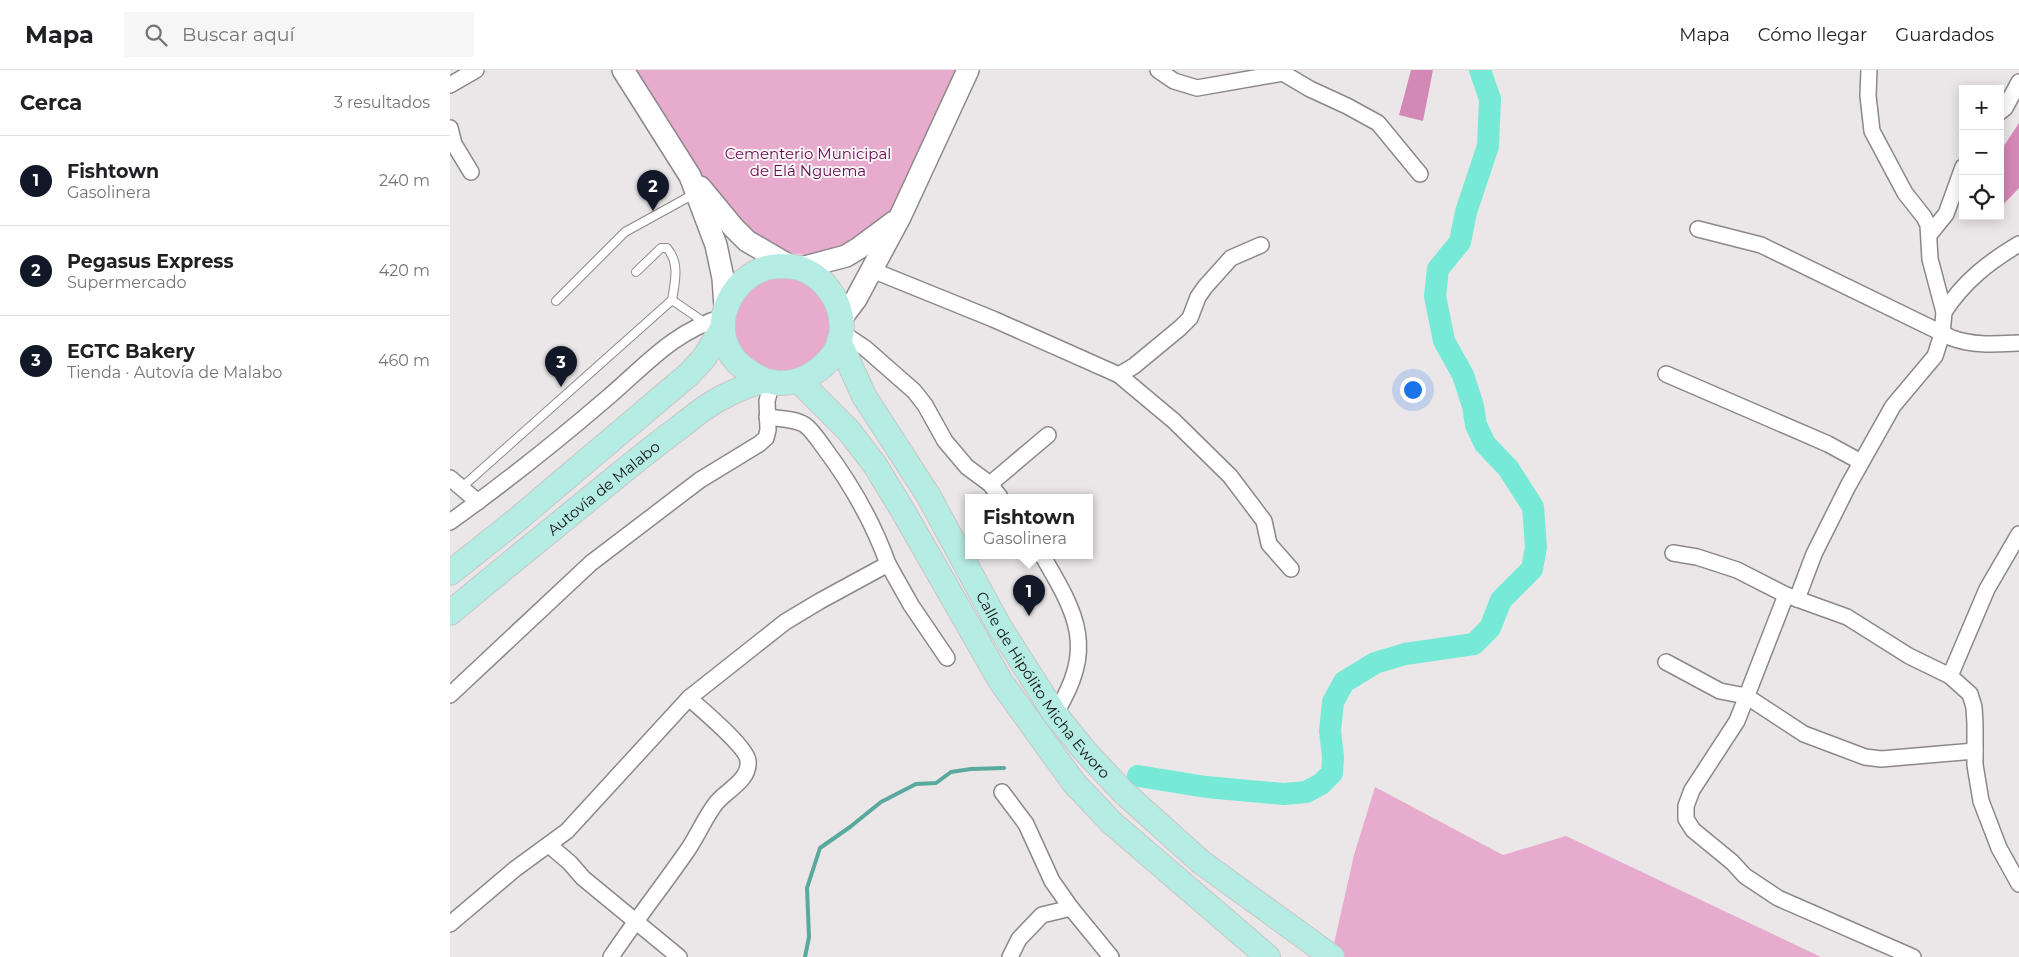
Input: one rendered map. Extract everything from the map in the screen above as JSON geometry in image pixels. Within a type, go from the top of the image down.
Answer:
[{"type":"main road","points":[[770,267],[796,267],[817,276],[829,288],[837,303],[841,331],[831,358],[817,372],[799,381],[780,383],[769,381],[749,373],[736,361],[727,345],[719,318],[735,288],[750,274],[770,267]]},
{"type":"main road","name":"Autovía de Malabo","points":[[450,573],[514,523],[688,375],[704,358],[719,318]]},
{"type":"main road","name":"Calle de Hipólito Micha Eworo","points":[[841,331],[864,396],[928,495],[999,626],[1054,714],[1123,792],[1200,862],[1332,957]]},
{"type":"main road","name":"Autovía de Malabo","points":[[450,613],[690,419],[719,399],[769,381]]},
{"type":"main road","name":"Calle de Hipólito Micha Eworo","points":[[799,381],[849,431],[875,465],[1001,682],[1074,783],[1118,828],[1268,957]]},
{"type":"street","points":[[450,85],[476,70]]},
{"type":"street","points":[[450,522],[606,400],[659,352],[688,330],[719,318],[723,278],[716,245],[693,185],[623,70]]},
{"type":"street","points":[[968,70],[900,217],[841,331],[865,348],[914,391],[925,405],[945,441],[967,467],[990,484],[998,494]]},
{"type":"street","points":[[1158,70],[1174,81],[1197,88],[1284,71],[1310,89],[1378,123],[1420,174]]},
{"type":"street","points":[[1869,70],[1868,96],[1872,131],[1905,193],[1924,217],[1929,235],[1930,259],[1934,280],[1940,293],[1944,312],[1942,334],[1935,356],[1893,406],[1861,462],[1791,597],[1746,696],[1737,721],[1692,790],[1686,806],[1686,819],[1693,830],[1732,862],[1745,876],[1778,898],[1913,957]]},
{"type":"street","points":[[2004,109],[2019,82]]},
{"type":"street","points":[[450,128],[454,144],[471,172]]},
{"type":"street","points":[[1929,235],[1946,214],[1960,175]]},
{"type":"street","points":[[693,185],[747,241],[796,267],[846,256],[900,217]]},
{"type":"street","points":[[1698,229],[1761,245],[1962,342],[1982,344],[2019,343]]},
{"type":"street","points":[[1944,312],[1961,288],[1972,278],[1990,262],[2019,244]]},
{"type":"street","points":[[1119,375],[1169,339],[1190,318],[1201,292],[1226,262],[1238,253],[1261,245]]},
{"type":"street","points":[[872,270],[993,319],[1119,375],[1174,421],[1230,476],[1264,522],[1269,544],[1291,569]]},
{"type":"street","points":[[1666,374],[1828,444],[1861,462]]},
{"type":"street","points":[[450,695],[591,563],[700,480],[766,438],[768,430],[769,381]]},
{"type":"street","points":[[767,418],[793,420],[807,427],[839,468],[866,512],[888,564],[911,605],[946,658]]},
{"type":"street","points":[[990,484],[1048,435]]},
{"type":"street","points":[[456,483],[478,502]]},
{"type":"street","points":[[1950,676],[1987,589],[2019,534]]},
{"type":"street","points":[[1673,553],[1697,557],[1737,570],[1791,597],[1847,617],[1909,656],[1950,676],[1970,694],[1976,724],[1975,765],[1981,801],[1999,848],[2019,884]]},
{"type":"street","points":[[1044,559],[1073,611],[1079,633],[1079,653],[1069,689],[1054,714]]},
{"type":"street","points":[[450,924],[515,869],[567,831],[688,698],[785,622],[888,564]]},
{"type":"street","points":[[1666,662],[1720,691],[1746,696],[1804,734],[1865,756],[1881,759],[1975,751]]},
{"type":"street","points":[[611,957],[635,920],[688,850],[717,802],[740,781],[749,764],[744,749],[688,698]]},
{"type":"street","points":[[1002,792],[1026,824],[1052,881],[1071,908],[1111,957]]},
{"type":"street","points":[[549,845],[570,863],[583,878],[679,957]]},
{"type":"street","points":[[1010,957],[1019,940],[1042,915],[1071,908]]},
{"type":"lane","points":[[556,301],[625,232],[693,185]]},
{"type":"lane","points":[[456,483],[672,300],[676,267],[672,254],[667,248],[661,248],[636,272]]},
{"type":"lane","points":[[672,300],[719,318]]},
{"type":"green space","name":"Cementerio Municipal de Elá Nguema","points":[[630,70],[960,70],[897,204],[882,223],[829,254],[807,255],[786,253],[727,219]]},
{"type":"green space","points":[[782,277],[800,281],[816,291],[826,307],[830,325],[826,343],[816,359],[800,369],[782,373],[764,369],[748,359],[738,343],[734,325],[738,307],[748,291],[764,281]]},
{"type":"green space","points":[[1375,787],[1503,855],[1566,836],[1821,957],[1331,957],[1354,855]]},
{"type":"shaded area","points":[[1411,70],[1433,70],[1423,121],[1399,115]]},
{"type":"shaded area","points":[[2019,123],[2019,188],[2004,204],[2004,175],[2004,146]]},
{"type":"waterway","points":[[1138,776],[1206,787],[1284,794],[1306,792],[1321,784],[1332,773],[1333,757],[1330,731],[1333,702],[1344,682],[1375,663],[1405,654],[1474,644],[1490,628],[1501,600],[1532,569],[1536,547],[1533,507],[1508,468],[1485,444],[1476,425],[1473,406],[1463,375],[1444,341],[1435,296],[1438,269],[1460,242],[1466,212],[1488,146],[1490,99],[1480,70]]},
{"type":"waterway","points":[[805,957],[809,937],[807,888],[820,848],[881,802],[916,784],[936,783],[951,772],[1004,768]]},
{"type":"place","name":"Pegasus Express","points":[[653,211]]},
{"type":"place","name":"EGTC Bakery","points":[[561,387]]},
{"type":"place","name":"Fishtown","points":[[1029,616]]}]
